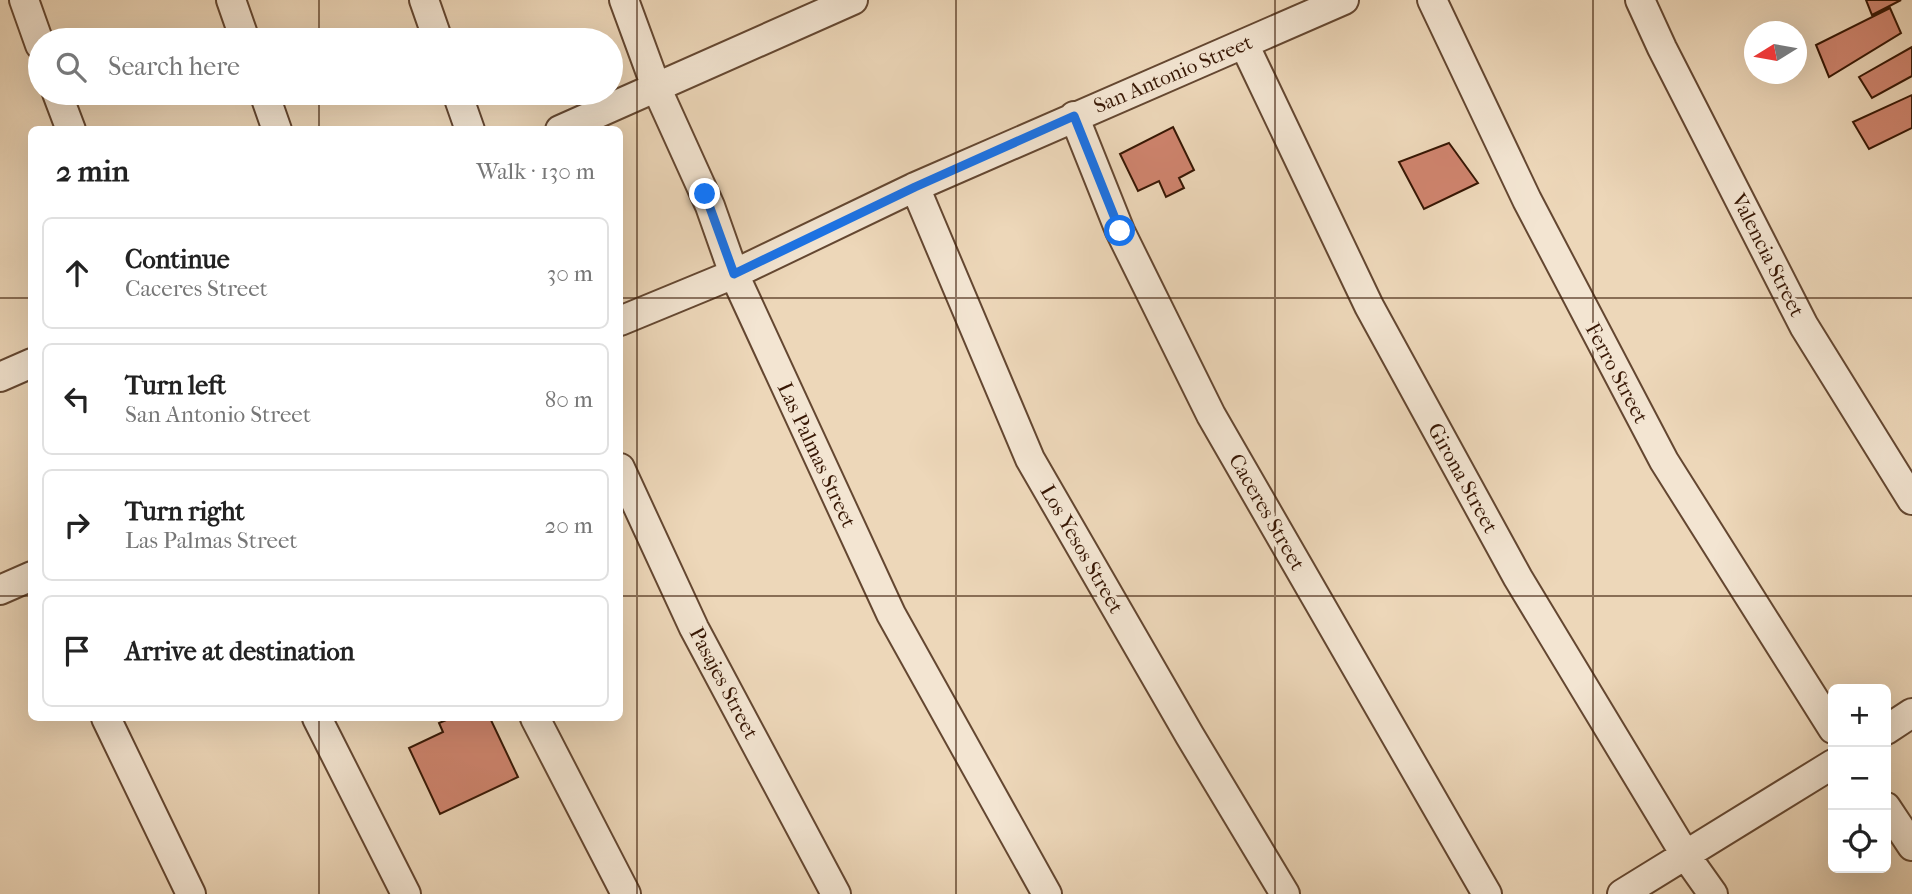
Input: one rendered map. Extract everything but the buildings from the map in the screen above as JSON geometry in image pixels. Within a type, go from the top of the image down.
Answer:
[{"type":"street","points":[[24,0],[34,28]]},
{"type":"street","points":[[231,0],[241,28]]},
{"type":"street","points":[[424,0],[434,28]]},
{"type":"street","name":"Las Palmas Street","points":[[624,0],[656,87],[710,206],[734,274],[891,614],[1046,894]]},
{"type":"street","name":"San Antonio Street","points":[[623,320],[734,274],[915,187],[1074,116],[1344,0]]},
{"type":"street","name":"Ferro Street","points":[[1432,0],[1527,200],[1664,461],[1828,721]]},
{"type":"street","name":"Valencia Street","points":[[1640,0],[1804,326],[1912,500]]},
{"type":"street","points":[[623,102],[836,4]]},
{"type":"street","name":"Girona Street","points":[[1244,44],[1369,306],[1518,578],[1686,856],[1713,894]]},
{"type":"street","points":[[62,105],[69,126]]},
{"type":"street","points":[[268,105],[276,126]]},
{"type":"street","points":[[461,105],[469,126]]},
{"type":"street","points":[[569,126],[616,105]]},
{"type":"street","name":"Caceres Street","points":[[1074,116],[1120,231],[1211,415],[1487,894]]},
{"type":"street","name":"Los Yesos Street","points":[[915,187],[1030,459],[1284,894]]},
{"type":"street","points":[[0,377],[28,365]]},
{"type":"street","name":"Pasajes Street","points":[[623,474],[694,628],[836,894]]},
{"type":"street","points":[[0,590],[28,578]]},
{"type":"street","points":[[1891,727],[1912,713]]},
{"type":"street","points":[[107,721],[191,894]]},
{"type":"street","points":[[319,721],[406,894]]},
{"type":"street","points":[[537,721],[626,894]]},
{"type":"street","points":[[1622,894],[1828,767]]},
{"type":"street","points":[[1888,810],[1912,846]]},
{"type":"route","points":[[705,194],[734,274],[915,187],[1074,116],[1120,231]]}]
